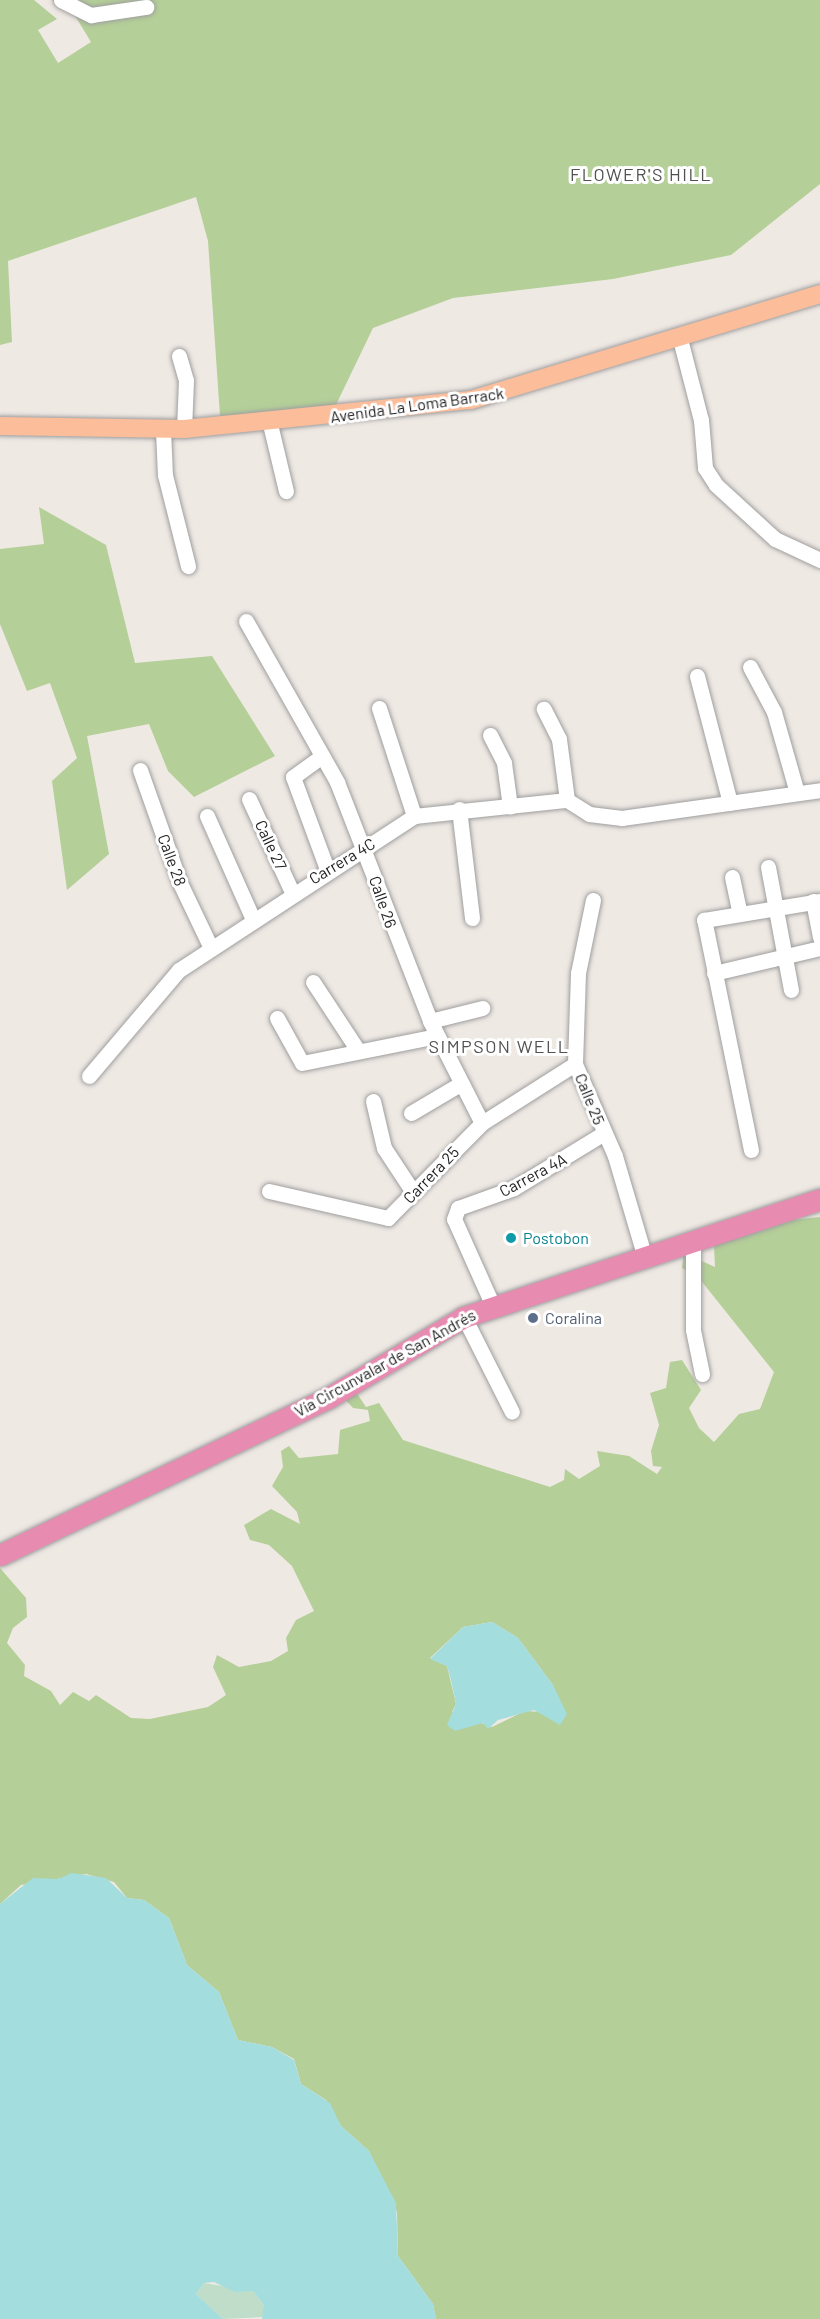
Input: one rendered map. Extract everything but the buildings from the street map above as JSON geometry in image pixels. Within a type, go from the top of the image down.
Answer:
[{"type":"highway","name":"Vía Circunvalar de San Andrés","points":[[0,1556],[328,1398],[464,1317],[820,1198]]},
{"type":"main road","name":"Avenida La Loma Barrack","points":[[0,426],[163,430],[270,424],[481,398],[680,339],[820,294]]},
{"type":"street","points":[[61,0],[91,15],[146,7]]},
{"type":"street","points":[[680,339],[701,420],[705,468],[716,485],[775,539],[820,560]]},
{"type":"street","points":[[179,356],[186,380],[184,429]]},
{"type":"street","points":[[270,424],[286,491]]},
{"type":"street","points":[[163,430],[165,475],[188,566]]},
{"type":"street","name":"Calle 26","points":[[246,621],[322,756],[364,848],[436,1036],[482,1123]]},
{"type":"street","points":[[750,667],[774,712],[797,793]]},
{"type":"street","points":[[697,676],[730,803]]},
{"type":"street","points":[[379,708],[414,816]]},
{"type":"street","points":[[544,709],[559,739],[567,800],[589,814],[622,818],[820,790]]},
{"type":"street","points":[[490,735],[504,763],[510,807]]},
{"type":"street","points":[[322,756],[292,777],[327,869]]},
{"type":"street","name":"Calle 28","points":[[140,770],[180,883],[211,948]]},
{"type":"street","name":"Calle 27","points":[[249,799],[292,891]]},
{"type":"street","name":"Carrera 4C","points":[[89,1076],[153,995],[211,948],[252,917],[414,816],[459,809],[510,807],[567,800]]},
{"type":"street","points":[[459,809],[472,918]]},
{"type":"street","points":[[207,816],[252,917]]},
{"type":"street","points":[[768,867],[791,990]]},
{"type":"street","points":[[732,877],[739,911]]},
{"type":"street","name":"Calle 25","points":[[593,900],[578,974],[576,1064],[604,1133],[645,1258]]},
{"type":"street","points":[[751,1150],[704,920],[739,911],[817,901],[820,937]]},
{"type":"street","points":[[714,973],[820,948]]},
{"type":"street","points":[[313,982],[357,1049]]},
{"type":"street","points":[[430,1021],[482,1008]]},
{"type":"street","points":[[278,1018],[299,1062],[357,1049],[436,1036]]},
{"type":"street","name":"Carrera 25","points":[[270,1191],[383,1219],[394,1214],[482,1123],[576,1064]]},
{"type":"street","points":[[411,1113],[460,1084]]},
{"type":"street","points":[[373,1101],[384,1148],[414,1192]]},
{"type":"street","name":"Carrera 4A","points":[[494,1306],[454,1219],[458,1208],[514,1188],[604,1133]]},
{"type":"street","points":[[693,1242],[693,1330],[702,1374]]},
{"type":"street","points":[[464,1317],[512,1412]]},
{"type":"green space","points":[[0,0],[34,0],[57,19],[38,30],[58,63],[91,42],[74,14],[52,0],[820,0],[820,184],[731,255],[613,279],[453,298],[373,328],[334,409],[220,416],[208,241],[196,197],[8,261],[12,342],[0,345]]},
{"type":"green space","points":[[39,507],[106,545],[135,663],[212,656],[275,756],[194,797],[168,771],[149,724],[87,736],[109,854],[67,890],[52,781],[77,758],[50,683],[27,691],[0,624],[0,549],[44,544]]},
{"type":"green space","points":[[820,1217],[820,2319],[436,2319],[433,2304],[398,2256],[397,2212],[369,2151],[341,2126],[326,2100],[301,2084],[294,2059],[272,2047],[238,2040],[219,1992],[187,1965],[169,1918],[144,1900],[127,1898],[114,1882],[86,1874],[21,1885],[0,1904],[0,1568],[26,1598],[27,1617],[13,1628],[7,1643],[25,1665],[24,1676],[51,1691],[60,1705],[73,1692],[89,1701],[96,1695],[131,1718],[150,1719],[208,1707],[226,1695],[213,1667],[217,1655],[239,1667],[271,1661],[288,1651],[286,1638],[296,1620],[314,1611],[292,1566],[269,1545],[250,1540],[244,1525],[271,1509],[300,1524],[297,1512],[272,1486],[283,1467],[281,1451],[289,1446],[299,1458],[338,1454],[340,1430],[370,1421],[368,1410],[353,1408],[342,1396],[354,1389],[366,1407],[379,1403],[403,1440],[550,1487],[564,1480],[565,1469],[579,1479],[600,1466],[597,1451],[629,1456],[657,1474],[662,1467],[653,1466],[651,1451],[659,1425],[650,1393],[666,1388],[670,1362],[682,1360],[701,1390],[689,1408],[699,1428],[714,1442],[739,1414],[760,1409],[774,1372],[699,1278],[682,1268],[684,1253],[715,1267],[714,1246],[782,1221]],"holes":[[[492,1622],[518,1638],[553,1685],[561,1708],[552,1720],[543,1712],[525,1711],[492,1727],[452,1712],[456,1704],[447,1666],[430,1658],[463,1627]]]},
{"type":"green space","points":[[204,2283],[253,2291],[264,2305],[264,2317],[223,2319],[196,2294]]},
{"type":"water","points":[[492,1622],[518,1638],[553,1685],[567,1714],[560,1725],[534,1710],[498,1720],[488,1729],[483,1723],[455,1731],[447,1725],[456,1704],[451,1680],[447,1666],[430,1659],[463,1627]]},
{"type":"water","points":[[72,1873],[106,1878],[127,1898],[144,1900],[169,1918],[187,1965],[219,1992],[238,2040],[272,2047],[294,2060],[301,2084],[330,2103],[341,2126],[369,2151],[396,2203],[398,2256],[433,2304],[436,2319],[262,2319],[264,2305],[253,2291],[235,2292],[214,2282],[204,2283],[196,2294],[223,2319],[0,2319],[0,1904],[33,1878],[58,1879]]},
{"type":"place","name":"Postobon","points":[[511,1238]]},
{"type":"place","name":"Coralina","points":[[533,1318]]},
{"type":"district","name":"FLOWER'S HILL","points":[[641,174]]},
{"type":"district","name":"SIMPSON WELL","points":[[499,1046]]}]
